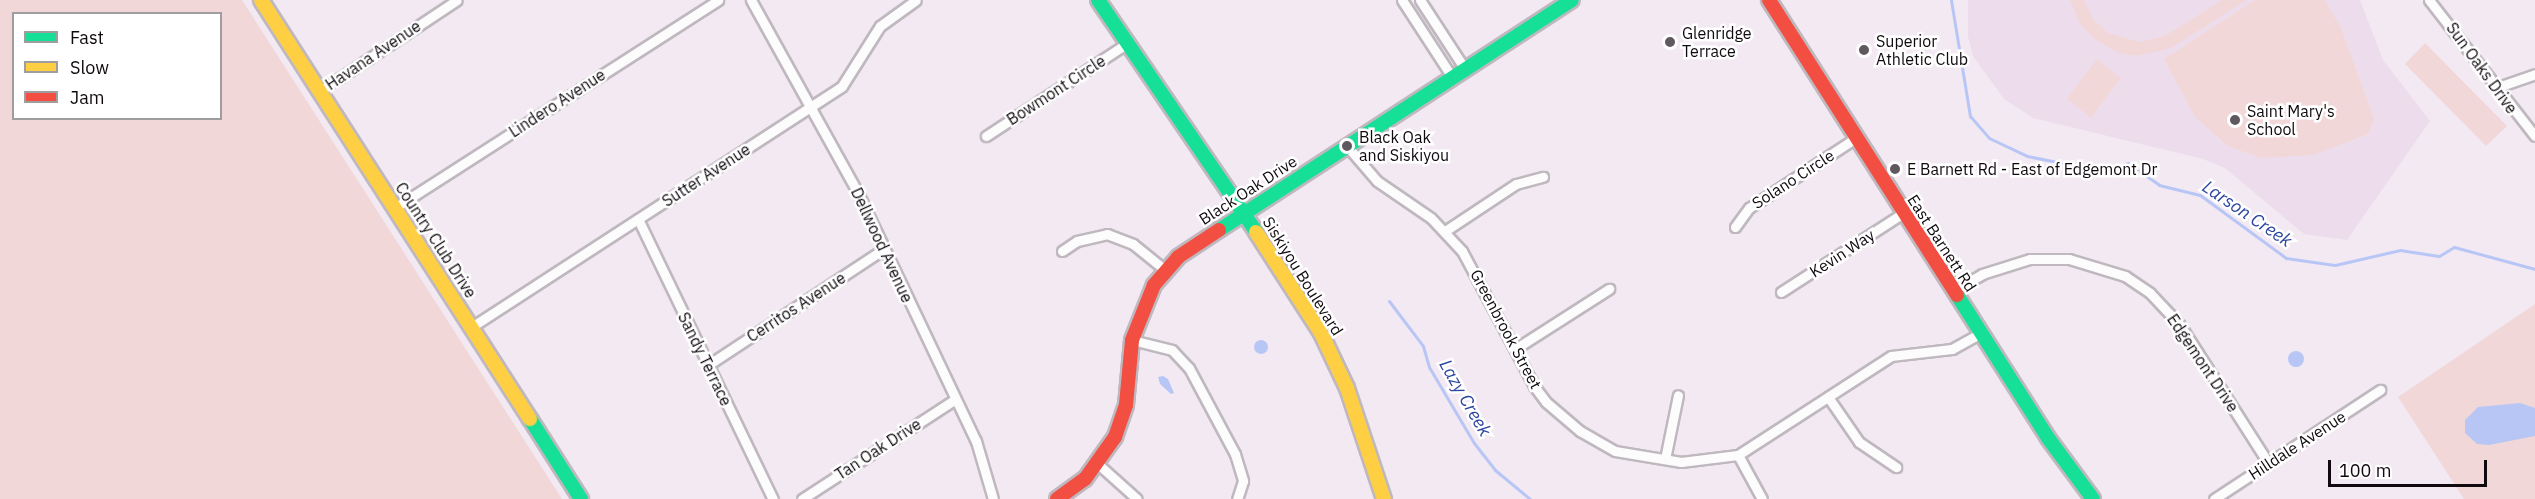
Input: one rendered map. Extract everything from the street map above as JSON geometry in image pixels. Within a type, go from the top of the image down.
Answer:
[{"type":"street","name":"Country Club Drive","points":[[261,0],[396,207],[581,499]]},
{"type":"street","name":"Havana Avenue","points":[[320,91],[457,0]]},
{"type":"street","name":"Lindero Avenue","points":[[396,207],[718,0]]},
{"type":"street","name":"Dellwood Avenue","points":[[751,0],[812,107],[884,249],[954,400],[976,441],[993,499]]},
{"type":"street","name":"Sutter Avenue","points":[[472,326],[812,107],[851,77],[879,26],[916,0]]},
{"type":"street","name":"Siskiyou Boulevard","points":[[1098,0],[1244,213],[1338,363],[1384,499]]},
{"type":"street","points":[[1402,0],[1452,77]]},
{"type":"street","points":[[1420,0],[1465,69]]},
{"type":"street","name":"Black Oak Drive","points":[[1057,499],[1098,464],[1115,437],[1126,405],[1132,340],[1146,298],[1165,270],[1192,246],[1572,0]]},
{"type":"street","name":"East Barnett Rd","points":[[1769,0],[1953,291],[2093,499]]},
{"type":"street","name":"Sun Oaks Drive","points":[[2429,0],[2535,136]]},
{"type":"street","name":"Bowmont Circle","points":[[986,136],[1126,44]]},
{"type":"street","points":[[2498,87],[2535,74]]},
{"type":"street","name":"Solano Circle","points":[[1735,227],[1749,208],[1857,137]]},
{"type":"street","name":"Greenbrook Street","points":[[1347,146],[1377,181],[1445,231],[1473,266],[1534,386],[1580,432],[1615,451],[1665,459],[1708,462],[1738,456],[1891,356],[1953,349],[1981,333]]},
{"type":"street","points":[[1445,231],[1516,184],[1543,177]]},
{"type":"street","name":"Kevin Way","points":[[1781,292],[1903,213]]},
{"type":"street","name":"Sandy Terrace","points":[[638,219],[773,499]]},
{"type":"street","points":[[1062,251],[1077,241],[1107,234],[1133,244],[1165,270]]},
{"type":"street","name":"Cerritos Avenue","points":[[708,365],[884,249]]},
{"type":"street","name":"Edgemont Drive","points":[[1953,291],[1982,274],[2030,260],[2069,259],[2125,276],[2150,293],[2180,325],[2269,464]]},
{"type":"street","points":[[1515,349],[1609,289]]},
{"type":"street","points":[[1132,340],[1172,350],[1189,368],[1234,454],[1243,481],[1237,499]]},
{"type":"street","name":"Hilldale Avenue","points":[[2214,499],[2380,390]]},
{"type":"street","points":[[1665,459],[1678,395]]},
{"type":"street","points":[[1828,397],[1859,442],[1896,467]]},
{"type":"street","name":"Tan Oak Drive","points":[[802,499],[954,400]]},
{"type":"street","points":[[1738,456],[1762,499]]},
{"type":"street","points":[[1098,464],[1137,499]]},
{"type":"shaded area","points":[[0,0],[242,0],[562,499],[0,499]]},
{"type":"shaded area","name":"Saint Mary's School","points":[[1968,0],[2360,0],[2383,60],[2430,121],[2347,240],[2304,234],[2225,168],[2203,159],[2033,118],[2004,99],[1973,56],[1968,37]]},
{"type":"shaded area","points":[[2070,0],[2084,0],[2093,19],[2108,33],[2140,42],[2165,36],[2222,0],[2247,0],[2171,48],[2137,56],[2119,53],[2097,41],[2080,24]]},
{"type":"shaded area","points":[[2255,0],[2325,0],[2341,28],[2374,119],[2368,134],[2313,155],[2261,158],[2228,146],[2195,117],[2164,59]]},
{"type":"shaded area","points":[[2425,43],[2507,126],[2486,146],[2405,64]]},
{"type":"shaded area","points":[[2097,59],[2121,78],[2091,118],[2067,99]]},
{"type":"shaded area","points":[[2535,304],[2535,499],[2464,499],[2398,397]]},
{"type":"water","points":[[1261,340],[1266,342],[1268,347],[1266,352],[1261,354],[1256,352],[1254,347],[1256,342]]},
{"type":"water","points":[[2296,351],[2304,359],[2296,367],[2288,359]]},
{"type":"water","points":[[1163,376],[1168,379],[1174,393],[1171,394],[1160,384],[1158,377]]},
{"type":"water","points":[[2520,403],[2535,408],[2535,436],[2489,445],[2477,444],[2465,433],[2465,420],[2478,407]]},
{"type":"waterway","name":"Larson Creek","points":[[1951,0],[1970,116],[1989,138],[2027,156],[2102,171],[2128,163],[2159,185],[2200,195],[2286,258],[2335,265],[2400,250],[2439,256],[2454,247],[2535,269]]},
{"type":"waterway","name":"Lazy Creek","points":[[1389,301],[1423,346],[1429,367],[1474,443],[1495,470],[1530,499]]},
{"type":"traffic: fast","points":[[1098,0],[1256,232]]},
{"type":"traffic: fast","points":[[1219,230],[1572,0]]},
{"type":"traffic: fast","points":[[1957,295],[2048,438],[2093,499]]},
{"type":"traffic: fast","points":[[530,419],[581,499]]},
{"type":"traffic: slow","points":[[261,0],[530,419]]},
{"type":"traffic: slow","points":[[1256,232],[1321,333],[1347,388],[1384,499]]},
{"type":"traffic: jam","points":[[1769,0],[1957,295]]},
{"type":"traffic: jam","points":[[1057,499],[1085,479],[1115,437],[1126,405],[1132,340],[1154,285],[1178,257],[1219,230]]},
{"type":"place","name":"Glenridge Terrace","points":[[1670,42]]},
{"type":"place","name":"Superior Athletic Club","points":[[1864,50]]},
{"type":"place","name":"Saint Mary's School","points":[[2235,120]]},
{"type":"place","name":"Black Oak and Siskiyou","points":[[1347,146]]},
{"type":"place","name":"E Barnett Rd - East of Edgemont Dr","points":[[1895,169]]}]
